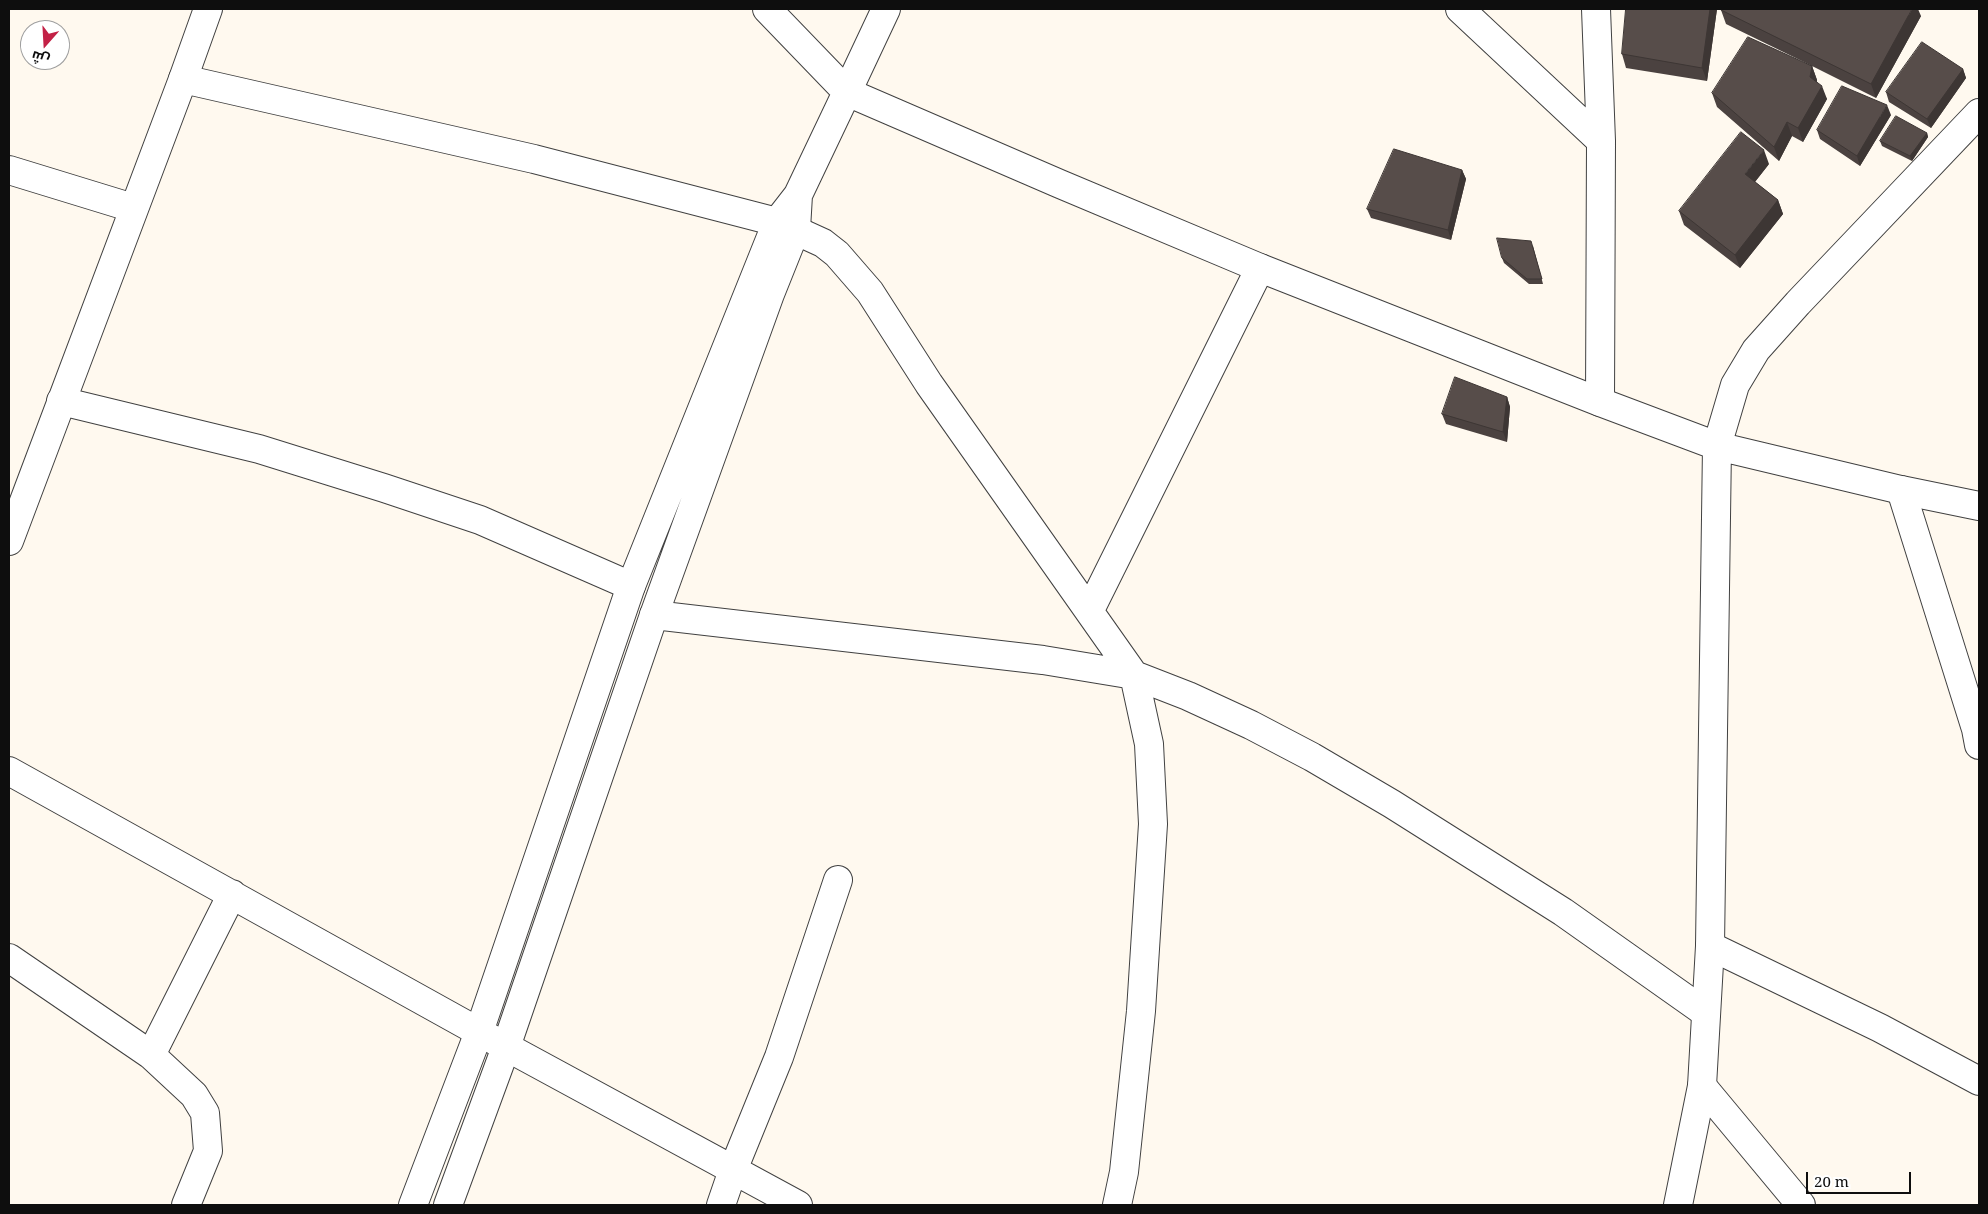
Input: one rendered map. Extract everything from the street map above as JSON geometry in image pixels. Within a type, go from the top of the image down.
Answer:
[{"type":"street","points":[[9,541],[208,9]]},
{"type":"street","points":[[767,9],[847,92],[1260,268],[1717,446],[1901,490],[1979,506]]},
{"type":"street","points":[[413,1205],[479,1032],[630,586],[798,195],[886,9]]},
{"type":"street","points":[[1460,9],[1601,141]]},
{"type":"street","points":[[1596,9],[1601,141],[1600,402]]},
{"type":"street","points":[[183,79],[534,159],[786,226],[823,243],[837,254],[870,292],[929,384],[1134,675],[1149,744],[1153,824],[1141,1011],[1124,1172],[1117,1205]]},
{"type":"street","points":[[1678,1205],[1702,1086],[1710,946],[1717,446],[1735,385],[1756,350],[1798,303],[1979,113]]},
{"type":"street","points":[[9,170],[133,208]]},
{"type":"street","points":[[448,1205],[506,1046],[654,614],[763,313],[786,226]]},
{"type":"street","points":[[1090,610],[1260,268]]},
{"type":"street","points":[[61,401],[259,449],[384,488],[480,520],[630,586]]},
{"type":"street","points":[[1901,490],[1976,729],[1979,745]]},
{"type":"street","points":[[654,614],[1043,660],[1134,675],[1188,696],[1251,725],[1312,757],[1392,804],[1563,912],[1706,1013]]},
{"type":"street","points":[[9,771],[479,1032],[798,1205]]},
{"type":"street","points":[[722,1205],[733,1170],[779,1057],[838,880]]},
{"type":"street","points":[[150,1055],[232,894]]},
{"type":"street","points":[[1710,946],[1880,1028],[1979,1081]]},
{"type":"street","points":[[9,958],[150,1055],[194,1095],[205,1113],[208,1151],[186,1205]]},
{"type":"street","points":[[1702,1086],[1801,1205]]},
{"type":"building","points":[[1626,9],[1710,9],[1702,68],[1622,54]]},
{"type":"building","points":[[1721,9],[1912,9],[1871,84]]},
{"type":"building","points":[[1748,37],[1812,66],[1810,77],[1822,86],[1798,128],[1787,122],[1774,147],[1712,93]]},
{"type":"building","points":[[1922,42],[1963,69],[1927,119],[1886,92]]},
{"type":"building","points":[[1842,86],[1887,105],[1857,156],[1817,130]]},
{"type":"building","points":[[1896,116],[1927,133],[1910,156],[1880,141]]},
{"type":"building","points":[[1741,132],[1764,150],[1745,174],[1778,200],[1735,255],[1679,211]]},
{"type":"building","points":[[1394,149],[1462,170],[1448,230],[1367,209]]},
{"type":"building","points":[[1497,238],[1531,241],[1542,279],[1527,279],[1502,258]]},
{"type":"building","points":[[1455,377],[1507,397],[1503,432],[1442,414]]}]
